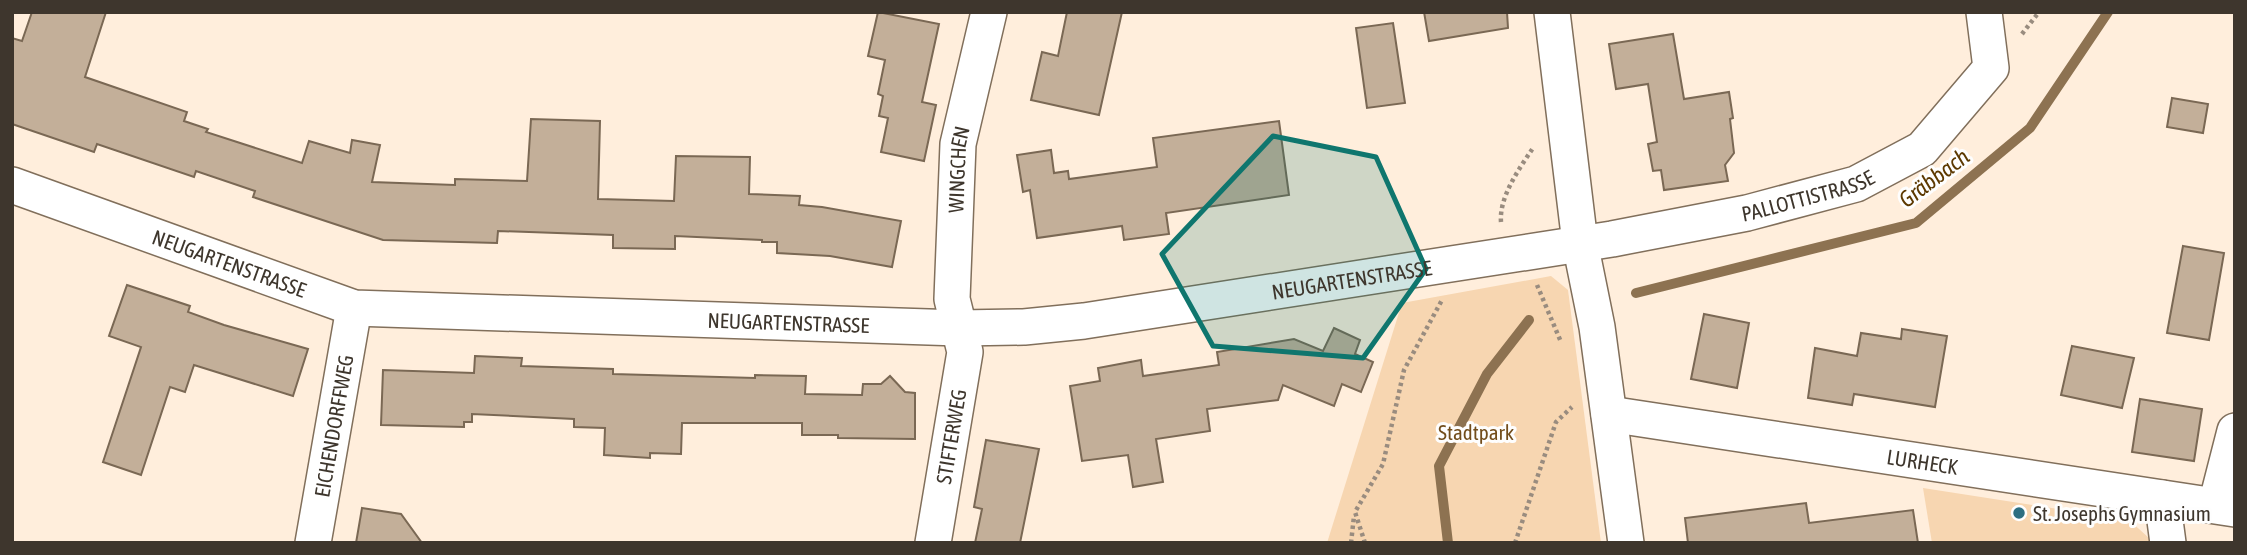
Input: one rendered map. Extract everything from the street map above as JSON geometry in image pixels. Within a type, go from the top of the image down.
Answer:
[{"type":"street","name":"WINGCHEN","points":[[959,328],[952,299],[958,144],[989,12]]},
{"type":"street","points":[[1552,12],[1580,243],[1597,327],[1626,543]]},
{"type":"street","name":"PALLOTTISTRASSE","points":[[1580,243],[1747,214],[1856,184],[1922,149],[1992,68],[1984,12]]},
{"type":"street","name":"NEUGARTENSTRASSE","points":[[12,186],[354,308],[959,328],[1024,327],[1084,321],[1580,243]]},
{"type":"street","name":"EICHENDORFFWEG","points":[[313,543],[354,308]]},
{"type":"street","name":"STIFTERWEG","points":[[933,543],[965,352],[959,328]]},
{"type":"street","name":"LURHECK","points":[[1609,414],[2225,507]]},
{"type":"street","points":[[2225,507],[2235,431]]},
{"type":"street","points":[[2162,498],[2168,543]]},
{"type":"path","points":[[1351,543],[1354,512],[1383,464],[1404,370],[1477,260],[1489,229],[1501,225],[1500,210],[1521,165],[1536,145],[1568,138]]},
{"type":"path","points":[[1515,543],[1556,422],[1576,403]]},
{"type":"path","points":[[1354,512],[1365,543]]},
{"type":"highlighted area","points":[[1273,136],[1376,157],[1426,269],[1363,358],[1213,346],[1162,254]]},
{"type":"green space","name":"Stadtpark","points":[[1551,276],[1568,290],[1601,543],[1327,543],[1402,303]]},
{"type":"green space","name":"St. Josephs Gymnasium","points":[[1923,488],[2129,520],[2149,538],[2149,543],[1932,543]]},
{"type":"building","points":[[32,12],[106,12],[85,77],[187,112],[184,121],[208,129],[206,132],[302,163],[309,141],[350,153],[352,140],[380,145],[372,182],[455,185],[455,179],[527,181],[531,119],[600,121],[598,199],[674,201],[676,156],[750,157],[749,194],[800,196],[799,205],[901,221],[892,267],[830,256],[777,253],[777,242],[762,240],[675,236],[675,249],[613,248],[613,235],[498,231],[497,243],[383,240],[253,197],[255,191],[196,171],[194,177],[97,144],[94,152],[12,124],[12,38],[22,41]]},
{"type":"building","points":[[878,12],[939,24],[922,102],[936,105],[924,161],[881,152],[888,118],[879,116],[883,96],[878,94],[885,60],[868,56]]},
{"type":"building","points":[[1067,12],[1122,12],[1099,115],[1031,100],[1042,52],[1058,56]]},
{"type":"building","points":[[1424,12],[1507,12],[1508,28],[1429,41]]},
{"type":"building","points":[[1393,23],[1405,103],[1367,108],[1356,28]]},
{"type":"building","points":[[1673,34],[1684,99],[1729,92],[1734,153],[1725,165],[1728,181],[1664,190],[1661,170],[1653,171],[1648,144],[1657,142],[1648,84],[1616,89],[1609,44]]},
{"type":"building","points":[[2172,98],[2208,104],[2203,133],[2167,127]]},
{"type":"building","points":[[1279,121],[1289,195],[1166,213],[1169,234],[1124,240],[1122,226],[1037,238],[1030,190],[1023,192],[1017,155],[1051,150],[1054,173],[1068,171],[1069,179],[1157,167],[1153,138]]},
{"type":"building","points":[[2183,246],[2224,253],[2209,340],[2167,333]]},
{"type":"building","points":[[127,285],[190,306],[188,312],[224,325],[308,349],[293,396],[194,365],[185,392],[170,387],[141,475],[103,462],[141,347],[109,336]]},
{"type":"building","points":[[1704,314],[1749,323],[1737,388],[1691,379]]},
{"type":"building","points":[[1334,328],[1360,340],[1355,354],[1373,362],[1361,392],[1342,384],[1334,406],[1283,385],[1278,400],[1207,409],[1210,431],[1156,439],[1163,482],[1133,487],[1128,455],[1082,461],[1070,386],[1100,381],[1098,368],[1141,360],[1143,376],[1219,365],[1217,352],[1294,339],[1323,351]]},
{"type":"building","points":[[1902,329],[1947,336],[1935,407],[1854,394],[1852,405],[1808,398],[1815,348],[1857,356],[1861,333],[1901,339]]},
{"type":"building","points":[[2072,346],[2134,358],[2122,408],[2061,395]]},
{"type":"building","points":[[475,356],[522,358],[521,366],[613,369],[613,374],[755,378],[755,375],[806,376],[805,394],[862,395],[863,384],[881,384],[890,376],[905,392],[915,393],[915,439],[802,435],[802,423],[682,423],[681,454],[650,453],[650,458],[604,455],[605,428],[574,427],[574,419],[472,414],[472,422],[464,422],[464,427],[381,425],[383,370],[474,373]]},
{"type":"building","points":[[2140,399],[2202,409],[2194,461],[2132,452]]},
{"type":"building","points":[[986,440],[1039,449],[1020,543],[975,543],[982,509],[974,507]]},
{"type":"building","points":[[1806,503],[1809,523],[1913,510],[1918,543],[1688,543],[1685,518]]},
{"type":"building","points":[[362,508],[401,514],[422,543],[356,543]]},
{"type":"waterway","name":"Gräbbach","points":[[1636,293],[1916,223],[2030,128],[2108,12]]},
{"type":"waterway","name":"Gräbbach","points":[[1448,543],[1439,466],[1487,374],[1529,320]]},
{"type":"place","name":"St. Josephs Gymnasium","points":[[2019,513]]}]
